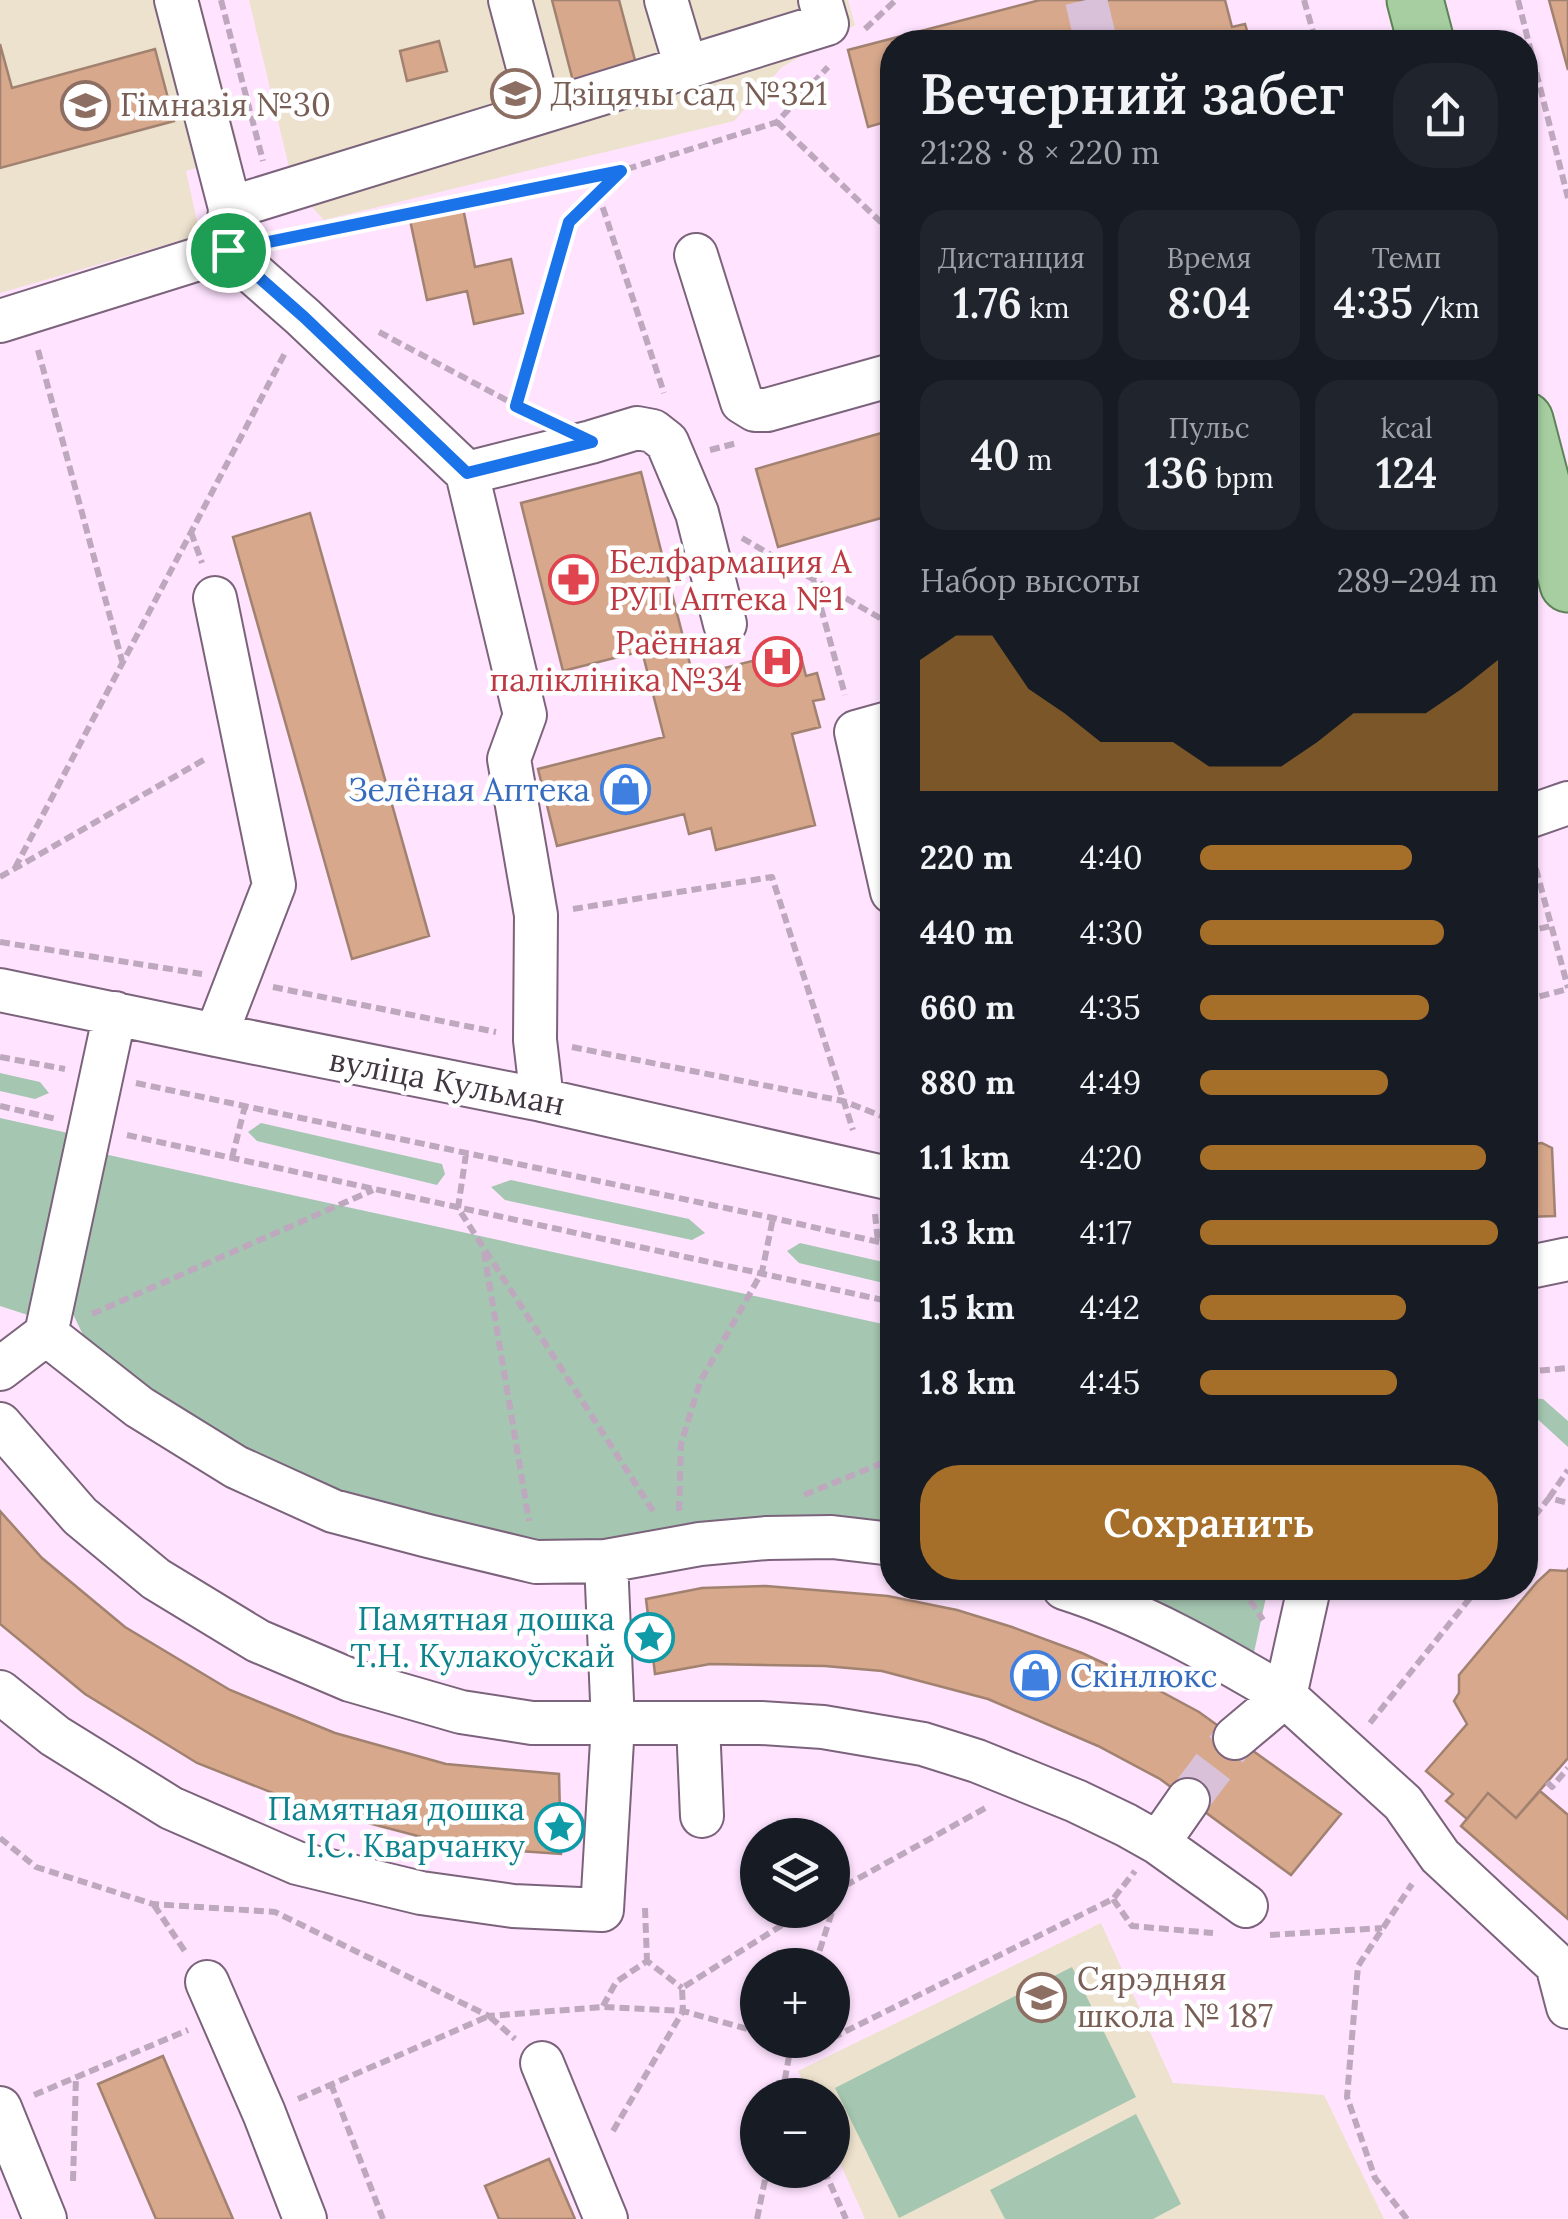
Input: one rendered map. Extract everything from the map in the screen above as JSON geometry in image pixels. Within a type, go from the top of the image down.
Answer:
[{"type":"main road","points":[[1415,0],[1423,30]]},
{"type":"main road","points":[[1538,466],[1566,566]]},
{"type":"street","points":[[176,0],[230,208],[228,250]]},
{"type":"street","points":[[510,0],[540,112]]},
{"type":"street","points":[[666,0],[686,67]]},
{"type":"street","points":[[230,208],[827,24],[820,0]]},
{"type":"street","points":[[14,317],[228,250]]},
{"type":"street","points":[[228,250],[467,473],[525,715],[509,759],[536,915],[535,1040],[542,1100]]},
{"type":"street","points":[[696,254],[742,402],[754,410],[766,410],[880,379]]},
{"type":"street","points":[[467,473],[637,428],[652,431],[667,442],[698,513],[724,624]]},
{"type":"street","points":[[215,598],[274,885],[216,1035]]},
{"type":"street","points":[[874,727],[880,782]]},
{"type":"street","points":[[1538,823],[1568,803]]},
{"type":"street","name":"вуліца Кульман","points":[[0,990],[542,1100],[880,1177]]},
{"type":"street","points":[[0,1369],[46,1334],[115,1013]]},
{"type":"street","points":[[1538,1265],[1568,1259]]},
{"type":"street","points":[[46,1334],[138,1407],[236,1466],[333,1511],[536,1562],[606,1561],[768,1538],[880,1543]]},
{"type":"street","points":[[0,1424],[80,1516],[156,1578],[258,1641],[350,1680],[461,1712],[532,1723],[761,1723],[823,1727],[923,1744],[1076,1801],[1158,1842],[1246,1906]]},
{"type":"street","points":[[0,1692],[55,1736],[171,1808],[297,1863],[421,1893],[513,1906],[602,1910],[613,1724],[606,1561]]},
{"type":"street","points":[[1101,1600],[1158,1624],[1286,1696],[1403,1803],[1434,1849],[1556,1965],[1568,2008]]},
{"type":"street","points":[[1235,1738],[1286,1696],[1306,1600]]},
{"type":"street","points":[[698,1724],[702,1816]]},
{"type":"street","points":[[1158,1842],[1188,1800]]},
{"type":"street","points":[[214,1999],[305,2219]]},
{"type":"street","points":[[542,2063],[606,2219]]},
{"type":"street","points":[[0,2109],[45,2219]]},
{"type":"path","points":[[860,34],[896,0]]},
{"type":"path","points":[[1304,0],[1313,30]]},
{"type":"path","points":[[1518,0],[1526,30]]},
{"type":"path","points":[[228,250],[621,171],[777,122],[836,58]]},
{"type":"path","points":[[1538,79],[1568,198]]},
{"type":"path","points":[[777,122],[880,221]]},
{"type":"path","points":[[516,406],[569,222],[621,171]]},
{"type":"path","points":[[598,193],[665,395]]},
{"type":"path","points":[[14,317],[123,662]]},
{"type":"path","points":[[15,868],[304,317]]},
{"type":"path","points":[[378,332],[592,442]]},
{"type":"path","points":[[698,513],[880,618]]},
{"type":"path","points":[[813,579],[874,727]]},
{"type":"path","points":[[0,877],[244,738]]},
{"type":"path","points":[[1538,874],[1568,989],[1538,997]]},
{"type":"path","points":[[536,915],[772,877],[843,1101],[880,1175]]},
{"type":"path","points":[[1538,929],[1551,926]]},
{"type":"path","points":[[0,942],[237,980],[843,1101],[880,1115]]},
{"type":"path","points":[[0,1056],[878,1242],[880,1199]]},
{"type":"path","points":[[0,1106],[880,1299]]},
{"type":"path","points":[[232,1158],[246,1106]]},
{"type":"path","points":[[466,1154],[458,1208],[677,1548]]},
{"type":"path","points":[[46,1334],[374,1190]]},
{"type":"path","points":[[677,1548],[681,1444],[700,1382],[762,1272],[773,1218]]},
{"type":"path","points":[[484,1249],[536,1562]]},
{"type":"path","points":[[1538,1371],[1568,1368]]},
{"type":"path","points":[[803,1496],[880,1464]]},
{"type":"path","points":[[1538,1512],[1568,1470]]},
{"type":"path","points":[[1549,1498],[1568,1503]]},
{"type":"path","points":[[1367,1726],[1468,1600]]},
{"type":"path","points":[[1547,1782],[1552,1786],[1568,1768]]},
{"type":"path","points":[[850,1883],[1031,1783]]},
{"type":"path","points":[[0,1838],[36,1867],[153,1904],[275,1912],[490,2016],[542,2063]]},
{"type":"path","points":[[850,2030],[1113,1899],[1158,1842]]},
{"type":"path","points":[[1407,2219],[1375,2178],[1347,2097],[1358,1966],[1434,1849]]},
{"type":"path","points":[[0,2109],[76,2077],[214,1999],[153,1904]]},
{"type":"path","points":[[682,1988],[777,1928]]},
{"type":"path","points":[[588,2176],[683,2011],[682,1988],[647,1961],[616,1982],[603,2007]]},
{"type":"path","points":[[264,2113],[490,2016],[603,2007],[683,2011],[740,2027]]},
{"type":"path","points":[[73,2184],[76,2077]]},
{"type":"path","points":[[331,2084],[383,2219]]},
{"type":"path","points":[[756,2219],[763,2188]]},
{"type":"path","points":[[832,2188],[846,2219]]},
{"type":"shaded area","points":[[0,0],[200,0],[241,156],[186,171],[200,235],[0,293]]},
{"type":"shaded area","name":"Дзіцячы сад №321","points":[[249,0],[848,0],[855,25],[782,67],[734,121],[324,220],[294,188]]},
{"type":"shaded area","name":"Сярэдняя школа № 187","points":[[1101,1923],[1173,2083],[1324,2095],[1384,2219],[865,2219],[850,2185],[850,2078],[801,2078],[798,2071],[825,2058],[850,2058],[850,2046]]},
{"type":"green space","points":[[0,1073],[40,1082],[49,1093],[35,1099],[0,1091]]},
{"type":"green space","points":[[0,1118],[77,1135],[34,1317],[0,1306]]},
{"type":"green space","points":[[261,1123],[442,1164],[445,1174],[437,1185],[257,1141],[248,1132]]},
{"type":"green space","points":[[104,1154],[880,1323],[880,1532],[572,1547],[439,1523],[343,1497],[240,1456],[123,1377],[85,1339],[72,1312]]},
{"type":"green space","points":[[511,1180],[689,1219],[705,1233],[692,1240],[505,1200],[491,1187]]},
{"type":"green space","points":[[800,1243],[880,1261],[880,1282],[799,1263],[787,1251]]},
{"type":"green space","points":[[1538,1399],[1568,1421],[1568,1447],[1538,1420]]},
{"type":"green space","points":[[1130,1600],[1265,1600],[1253,1657]]},
{"type":"green space","points":[[1072,1967],[1136,2097],[899,2218],[850,2118],[850,2080]]},
{"type":"green space","points":[[1136,2114],[1181,2204],[1153,2219],[1005,2219],[990,2190]]},
{"type":"building","points":[[552,0],[619,0],[636,64],[573,81]]},
{"type":"building","points":[[1040,0],[1225,0],[1232,27],[1245,24],[1247,30],[925,30]]},
{"type":"building","points":[[1549,0],[1568,0],[1568,70]]},
{"type":"building","points":[[439,41],[447,71],[407,81],[400,51]]},
{"type":"building","points":[[880,42],[880,124],[868,127],[848,50]]},
{"type":"building","name":"Гімназія №30","points":[[0,44],[12,88],[155,49],[174,121],[0,168]]},
{"type":"building","points":[[463,208],[475,267],[511,259],[523,313],[474,324],[467,291],[427,300],[410,220]]},
{"type":"building","points":[[880,433],[880,518],[778,547],[756,469]]},
{"type":"building","name":"Раённая паліклініка №34","points":[[641,472],[693,676],[799,649],[806,676],[817,673],[824,699],[813,701],[820,727],[792,734],[815,825],[716,850],[711,828],[689,834],[684,814],[557,846],[538,769],[664,737],[642,651],[563,671],[521,503]]},
{"type":"building","points":[[310,513],[429,936],[352,959],[233,537]]},
{"type":"building","points":[[1538,1143],[1552,1148],[1555,1216],[1538,1217]]},
{"type":"building","points":[[0,1511],[42,1558],[125,1627],[230,1690],[335,1733],[446,1764],[559,1774],[561,1854],[433,1840],[311,1808],[197,1763],[85,1694],[0,1624]]},
{"type":"building","points":[[1550,1570],[1566,1571],[1568,1758],[1516,1818],[1488,1793],[1467,1819],[1446,1801],[1453,1794],[1426,1771],[1467,1724],[1454,1701],[1459,1693],[1459,1675],[1522,1600],[1538,1600],[1538,1581]]},
{"type":"building","points":[[766,1586],[880,1595],[880,1600],[908,1600],[957,1610],[1012,1627],[1082,1653],[1199,1712],[1341,1814],[1291,1875],[1160,1779],[1098,1746],[988,1699],[882,1671],[825,1666],[710,1664],[655,1674],[646,1599],[702,1588]]},
{"type":"building","points":[[1540,1791],[1568,1815],[1568,1919],[1461,1826],[1488,1793],[1516,1818]]},
{"type":"building","points":[[163,2056],[233,2219],[156,2219],[98,2084]]},
{"type":"building","points":[[549,2159],[575,2219],[499,2219],[485,2186]]},
{"type":"tunnel","points":[[1086,0],[1093,30]]},
{"type":"tunnel","points":[[1188,1800],[1235,1738]]},
{"type":"place","name":"Дзіцячы сад №321","points":[[515,94]]},
{"type":"place","name":"Гімназія №30","points":[[85,105]]},
{"type":"place","name":"Белфармация А РУП Аптека №1","points":[[574,580]]},
{"type":"place","name":"Раённая паліклініка №34","points":[[777,661]]},
{"type":"place","name":"Зелёная Аптека","points":[[625,790]]},
{"type":"place","name":"Памятная дошка Т.Н. Кулакоўскай","points":[[650,1637]]},
{"type":"place","name":"Скінлюкс","points":[[1035,1676]]},
{"type":"place","name":"Памятная дошка І.С. Кварчанку","points":[[560,1827]]},
{"type":"place","name":"Сярэдняя школа № 187","points":[[1042,1997]]},
{"type":"route","points":[[621,171],[569,222],[516,406],[592,442],[467,473],[228,250],[621,171]]}]
